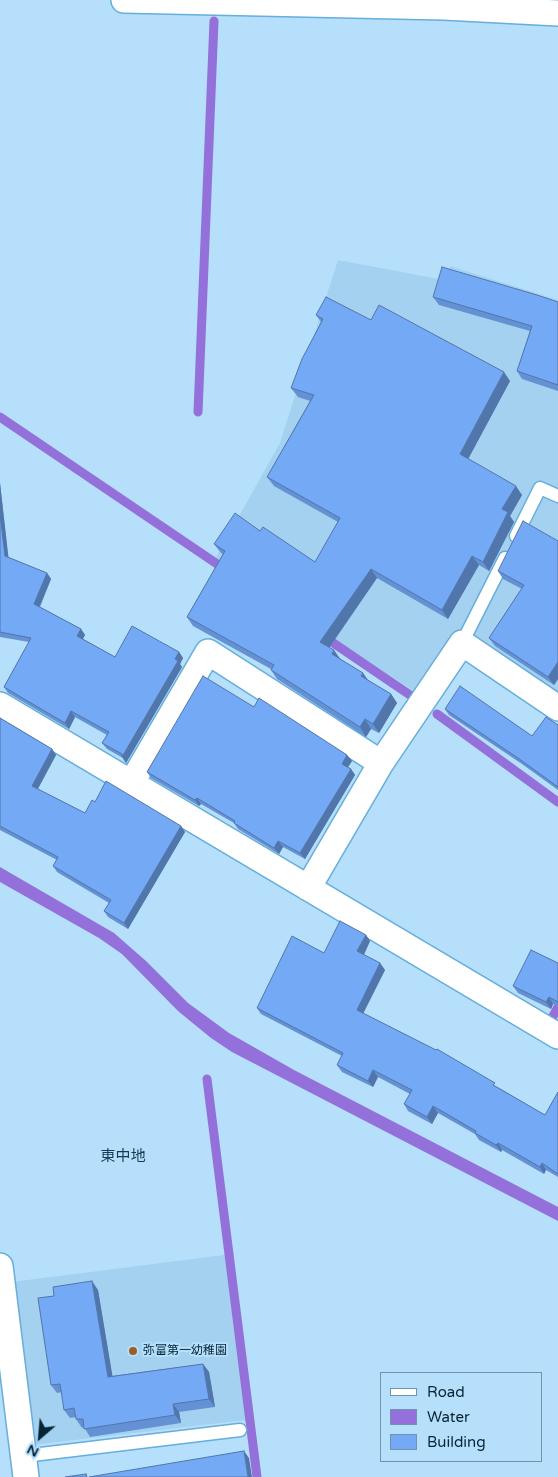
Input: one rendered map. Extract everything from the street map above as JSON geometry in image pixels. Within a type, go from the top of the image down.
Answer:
[{"type":"street","points":[[124,0],[444,7],[558,13]]},
{"type":"street","points":[[308,888],[381,764],[462,643],[558,708]]},
{"type":"street","points":[[132,782],[208,652],[381,764]]},
{"type":"street","points":[[0,705],[558,1036]]},
{"type":"street","points":[[0,1266],[25,1467]]},
{"type":"lane","points":[[462,643],[540,488],[558,496]]},
{"type":"lane","points":[[25,1467],[240,1430]]},
{"type":"shaded area","points":[[338,260],[449,281],[450,266],[558,300],[558,697],[461,630],[417,693],[214,561],[280,443]]},
{"type":"shaded area","name":"弥富第一幼稚園","points":[[232,1254],[254,1419],[32,1445],[12,1282]]},
{"type":"water","points":[[0,867],[114,933],[146,961],[188,1003],[229,1033],[294,1070],[558,1207],[558,1221],[232,1052],[211,1038],[178,1011],[122,954],[99,938],[0,882]]},
{"type":"building","points":[[442,267],[558,302],[558,385],[517,371],[532,326],[433,297]]},
{"type":"building","points":[[326,297],[371,320],[379,305],[504,372],[460,454],[516,486],[502,509],[508,512],[483,562],[472,556],[442,610],[371,569],[320,642],[334,650],[332,654],[363,673],[361,676],[391,694],[373,724],[365,719],[360,727],[271,670],[274,665],[187,617],[225,551],[214,544],[235,513],[260,531],[263,527],[315,562],[340,518],[267,477],[314,395],[291,388],[302,359],[323,319],[316,315]]},
{"type":"building","points":[[0,513],[5,556],[47,573],[34,604],[81,629],[77,636],[115,657],[132,626],[179,652],[175,659],[178,661],[122,757],[122,754],[102,743],[109,732],[71,711],[65,723],[4,687],[31,638],[0,632]]},
{"type":"building","points":[[523,521],[558,541],[558,662],[548,677],[489,638],[524,585],[498,571]]},
{"type":"building","points":[[203,676],[254,707],[259,698],[347,755],[342,764],[351,769],[300,853],[278,841],[274,848],[197,798],[195,800],[147,772]]},
{"type":"building","points":[[460,686],[532,736],[546,717],[558,725],[558,787],[445,709]]},
{"type":"building","points":[[0,718],[52,749],[32,786],[85,813],[92,800],[95,802],[106,781],[181,826],[124,923],[104,911],[111,900],[53,866],[58,857],[0,826]]},
{"type":"building","points":[[340,921],[366,935],[357,951],[380,963],[357,1010],[437,1049],[495,1083],[493,1085],[545,1115],[558,1092],[558,1174],[542,1163],[540,1167],[498,1143],[496,1145],[433,1106],[427,1117],[404,1104],[412,1090],[373,1070],[368,1081],[337,1065],[343,1053],[257,1008],[292,936],[324,953]]},
{"type":"building","points":[[531,950],[558,963],[558,1002],[549,997],[546,1002],[513,986]]},
{"type":"building","points":[[92,1281],[108,1377],[203,1364],[209,1399],[173,1404],[175,1415],[84,1429],[83,1419],[76,1419],[74,1408],[64,1410],[60,1384],[51,1385],[38,1298],[54,1296],[53,1287]]},
{"type":"building","points":[[244,1451],[248,1477],[89,1477]]},
{"type":"building","points":[[86,1474],[87,1477],[65,1477]]},
{"type":"waterway","points":[[198,412],[214,21]]},
{"type":"waterway","points":[[0,417],[226,570]]},
{"type":"waterway","points":[[323,636],[410,695]]},
{"type":"waterway","points":[[437,714],[558,802]]},
{"type":"waterway","points":[[552,1018],[558,1007]]},
{"type":"waterway","points":[[207,1079],[257,1477]]},
{"type":"place","name":"弥富第一幼稚園","points":[[133,1351]]},
{"type":"district","name":"東中地","points":[[123,1157]]}]
